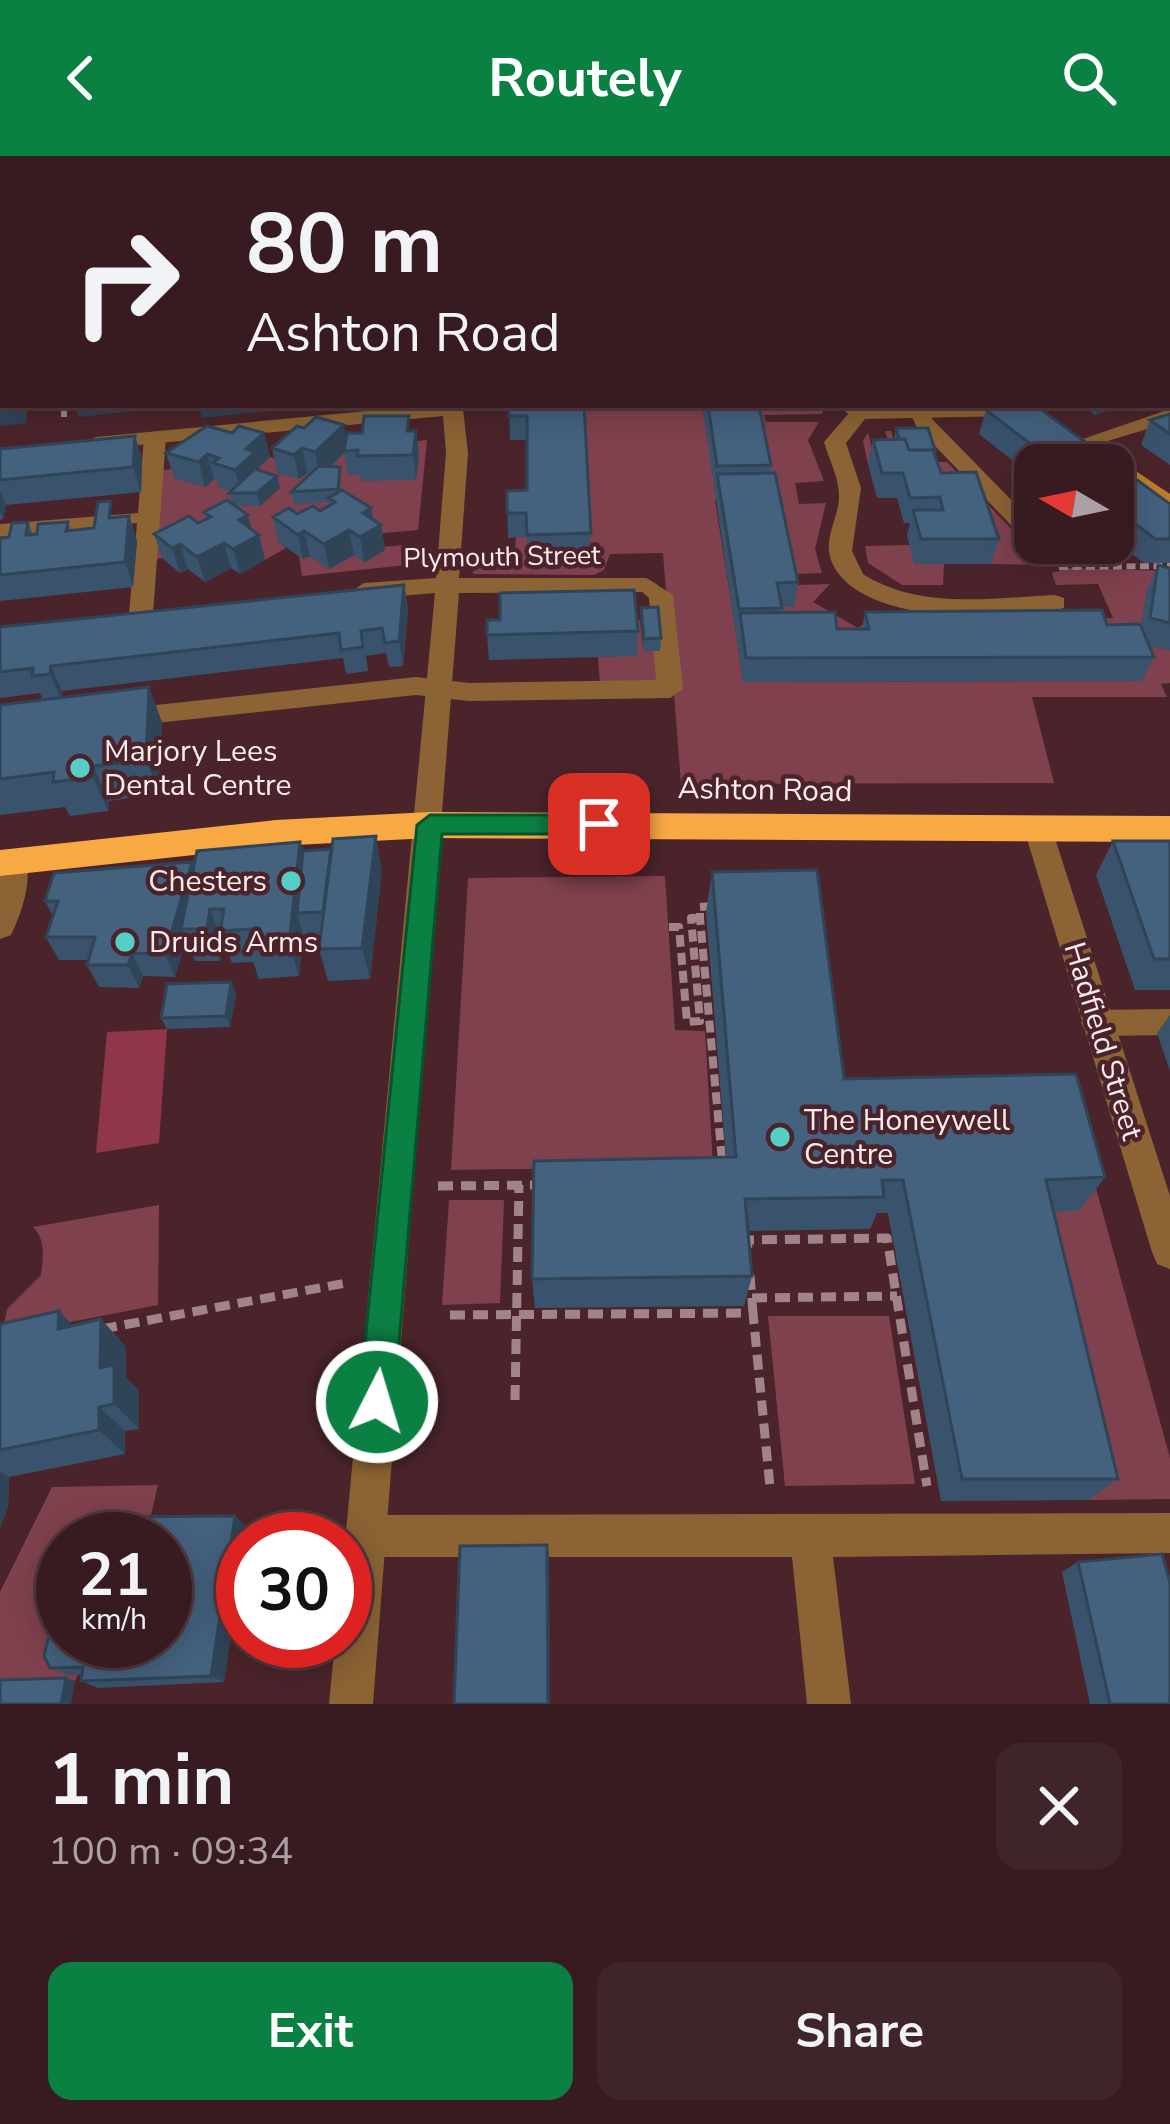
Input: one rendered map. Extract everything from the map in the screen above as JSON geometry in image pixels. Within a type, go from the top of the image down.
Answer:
[{"type":"highway","name":"Ashton Road","points":[[7,862],[276,833],[430,825],[1170,829]]},
{"type":"street","points":[[80,444],[442,408]]},
{"type":"street","points":[[369,1512],[430,825],[457,453],[452,408]]},
{"type":"street","points":[[1055,603],[903,602],[872,590],[845,568],[840,547],[850,499],[835,442],[854,409],[1010,410],[1053,420],[1170,415]]},
{"type":"street","points":[[920,412],[923,422],[1014,514]]},
{"type":"street","points":[[1053,420],[1170,504]]},
{"type":"street","points":[[140,614],[155,437]]},
{"type":"street","points":[[0,531],[149,516]]},
{"type":"street","points":[[975,578],[984,604]]},
{"type":"street","name":"Plymouth Street","points":[[335,594],[446,586],[646,585],[661,595],[670,688],[462,692],[439,688]]},
{"type":"street","points":[[86,722],[376,689],[439,688]]},
{"type":"street","name":"Hadfield Street","points":[[1038,830],[1170,1252]]},
{"type":"street","points":[[0,927],[10,900],[7,862]]},
{"type":"street","points":[[1097,1023],[1170,1022]]},
{"type":"street","points":[[372,1536],[1170,1533]]},
{"type":"street","points":[[811,1537],[829,1704]]},
{"type":"street","points":[[351,1704],[354,1668]]},
{"type":"path","points":[[64,408],[64,421]]},
{"type":"path","points":[[1134,561],[1170,566]]},
{"type":"path","points":[[722,906],[700,907],[700,917],[723,1182]]},
{"type":"path","points":[[669,927],[680,927],[687,1022],[700,1021],[692,918],[700,917]]},
{"type":"path","points":[[436,1186],[545,1189],[565,1184]]},
{"type":"path","points":[[515,1400],[519,1185]]},
{"type":"path","points":[[793,1490],[770,1490],[747,1240],[887,1238],[928,1490],[905,1490]]},
{"type":"path","points":[[94,1330],[346,1283]]},
{"type":"path","points":[[752,1298],[897,1296]]},
{"type":"path","points":[[450,1315],[753,1312]]},
{"type":"shaded area","points":[[583,408],[702,408],[716,491],[768,489],[753,408],[824,409],[822,414],[764,415],[766,422],[819,422],[808,440],[824,481],[795,483],[799,504],[826,503],[815,549],[822,573],[796,574],[798,585],[830,584],[813,602],[858,628],[880,612],[898,618],[903,636],[861,636],[864,653],[832,653],[829,637],[737,638],[743,682],[1142,681],[1129,649],[1097,649],[1092,635],[1032,636],[1027,619],[1113,618],[1098,584],[1056,585],[1052,573],[1068,568],[1170,571],[1170,595],[1147,591],[1139,643],[1170,650],[1170,683],[1161,684],[1167,697],[1032,697],[1054,783],[681,784],[663,553],[610,554],[604,570],[594,575],[473,574],[475,550],[515,549],[516,537],[527,537],[528,559],[591,558]],"holes":[[[772,499],[794,606],[774,607],[778,632],[736,633],[715,500]]]},
{"type":"shaded area","points":[[368,431],[349,475],[370,470],[406,445],[427,440],[418,530],[279,542],[286,548],[265,560],[245,545],[156,559],[163,470],[183,468],[175,478],[205,487],[214,479],[244,476],[270,457],[289,463],[301,438]]},
{"type":"shaded area","points":[[885,431],[891,431],[900,462],[947,462],[1014,532],[1014,564],[1046,565],[991,564],[969,497],[899,464],[868,464],[863,441],[868,433],[872,448],[890,447]]},
{"type":"shaded area","points":[[418,544],[416,564],[302,576],[299,557],[354,555],[365,562],[384,550],[381,547]]},
{"type":"shaded area","points":[[910,545],[915,564],[944,564],[943,585],[902,585],[868,563],[865,546]]},
{"type":"shaded area","points":[[640,620],[643,651],[660,651],[664,683],[600,684],[598,657],[637,655],[634,621]]},
{"type":"shaded area","points":[[665,876],[675,1030],[705,1031],[713,1166],[451,1170],[468,878]]},
{"type":"shaded area","points":[[167,1029],[159,1143],[96,1153],[107,1032]]},
{"type":"shaded area","points":[[1079,1126],[1170,1458],[1170,1499],[1089,1500],[1024,1213]]},
{"type":"shaded area","points":[[449,1200],[504,1200],[500,1303],[442,1305]]},
{"type":"shaded area","points":[[159,1205],[158,1305],[14,1333],[4,1324],[7,1309],[41,1275],[42,1243],[33,1227]]},
{"type":"shaded area","points":[[768,1316],[889,1316],[915,1484],[785,1486]]},
{"type":"shaded area","points":[[158,1485],[152,1512],[40,1512],[52,1487]]},
{"type":"shaded area","points":[[36,1519],[36,1668],[67,1668],[68,1675],[78,1675],[75,1681],[11,1683],[0,1704],[0,1592]]},
{"type":"building","points":[[509,408],[584,408],[591,533],[527,535],[526,513],[507,513],[507,491],[527,490],[527,416],[509,416]]},
{"type":"building","points":[[708,408],[760,408],[771,465],[717,466]]},
{"type":"building","points":[[1039,408],[1088,444],[1030,444],[986,410]]},
{"type":"building","points":[[1170,414],[1170,434],[1150,420]]},
{"type":"building","points":[[364,416],[409,416],[407,431],[416,431],[413,455],[357,456],[358,450],[344,451],[347,433],[362,433]]},
{"type":"building","points":[[316,417],[344,425],[315,452],[302,448],[294,455],[272,448],[297,426],[304,428]]},
{"type":"building","points":[[207,426],[232,433],[239,426],[264,433],[246,449],[255,452],[235,470],[213,463],[219,458],[207,454],[199,462],[166,453]]},
{"type":"building","points":[[896,428],[928,428],[935,450],[909,450]]},
{"type":"building","points":[[135,436],[133,467],[0,480],[0,449]]},
{"type":"building","points":[[905,439],[909,450],[933,450],[941,473],[976,472],[999,539],[921,539],[913,510],[943,510],[940,497],[910,498],[903,473],[882,473],[873,440]]},
{"type":"building","points":[[319,466],[340,467],[338,489],[291,492]]},
{"type":"building","points":[[255,469],[277,476],[257,493],[229,493]]},
{"type":"building","points":[[775,473],[798,582],[777,583],[782,608],[739,609],[717,474]]},
{"type":"building","points":[[1134,478],[1170,504],[1170,539],[1155,539],[1134,522]]},
{"type":"building","points":[[342,490],[371,508],[363,513],[381,525],[360,537],[349,530],[324,544],[304,531],[298,535],[273,517],[289,508],[297,514],[313,506],[320,511],[335,502],[328,498]]},
{"type":"building","points":[[227,500],[248,515],[239,520],[259,535],[233,549],[224,543],[197,557],[180,544],[172,548],[154,534],[189,516],[198,523],[211,517],[204,512]]},
{"type":"building","points":[[111,501],[109,518],[129,516],[125,562],[0,575],[0,538],[9,537],[12,523],[28,522],[26,535],[37,534],[38,524],[68,522],[66,531],[94,528],[98,502]]},
{"type":"building","points":[[1158,565],[1170,568],[1170,623],[1150,618]]},
{"type":"building","points":[[404,585],[399,641],[385,643],[382,628],[361,631],[363,647],[341,650],[339,633],[51,666],[50,674],[32,676],[33,668],[0,672],[0,627]]},
{"type":"building","points":[[634,590],[638,631],[487,635],[487,620],[500,620],[500,593]]},
{"type":"building","points":[[658,607],[661,638],[644,639],[641,608]]},
{"type":"building","points":[[1102,610],[1107,625],[1140,624],[1154,657],[746,658],[740,613],[835,612],[837,629],[869,629],[865,612]]},
{"type":"building","points":[[149,687],[146,760],[93,766],[93,777],[53,782],[54,772],[0,779],[0,705]]},
{"type":"building","points":[[376,836],[362,948],[319,949],[333,839]]},
{"type":"building","points":[[1113,841],[1170,841],[1170,959],[1154,959]]},
{"type":"building","points":[[300,842],[289,944],[248,947],[251,929],[220,931],[224,909],[210,909],[207,929],[181,929],[197,851]]},
{"type":"building","points":[[331,849],[323,912],[297,913],[303,851]]},
{"type":"building","name":"Druids Arms","points":[[192,862],[165,954],[132,953],[128,965],[87,965],[95,937],[46,937],[58,901],[45,901],[54,873]]},
{"type":"building","points":[[817,870],[844,1079],[1076,1074],[1105,1177],[1046,1180],[1118,1479],[962,1479],[903,1180],[882,1180],[884,1197],[745,1199],[752,1276],[532,1279],[534,1161],[736,1157],[712,872]]},
{"type":"building","points":[[231,982],[226,1016],[161,1018],[167,984]]},
{"type":"building","points":[[59,1311],[58,1329],[101,1319],[100,1368],[114,1365],[114,1404],[99,1407],[99,1430],[0,1450],[0,1324]]},
{"type":"building","points":[[192,1516],[216,1516],[216,1643],[211,1676],[81,1681],[83,1668],[192,1668]]},
{"type":"building","points":[[547,1545],[548,1704],[454,1704],[460,1546]]},
{"type":"building","points":[[1162,1554],[1170,1582],[1170,1704],[1110,1704],[1078,1562]]},
{"type":"building","points":[[66,1678],[61,1704],[0,1704],[0,1680]]},
{"type":"place","name":"Marjory Lees Dental Centre","points":[[80,768]]},
{"type":"place","name":"Chesters","points":[[291,881]]},
{"type":"place","name":"Druids Arms","points":[[125,942]]},
{"type":"place","name":"The Honeywell Centre","points":[[780,1137]]},
{"type":"route","points":[[377,1402],[430,825],[599,824]]}]
